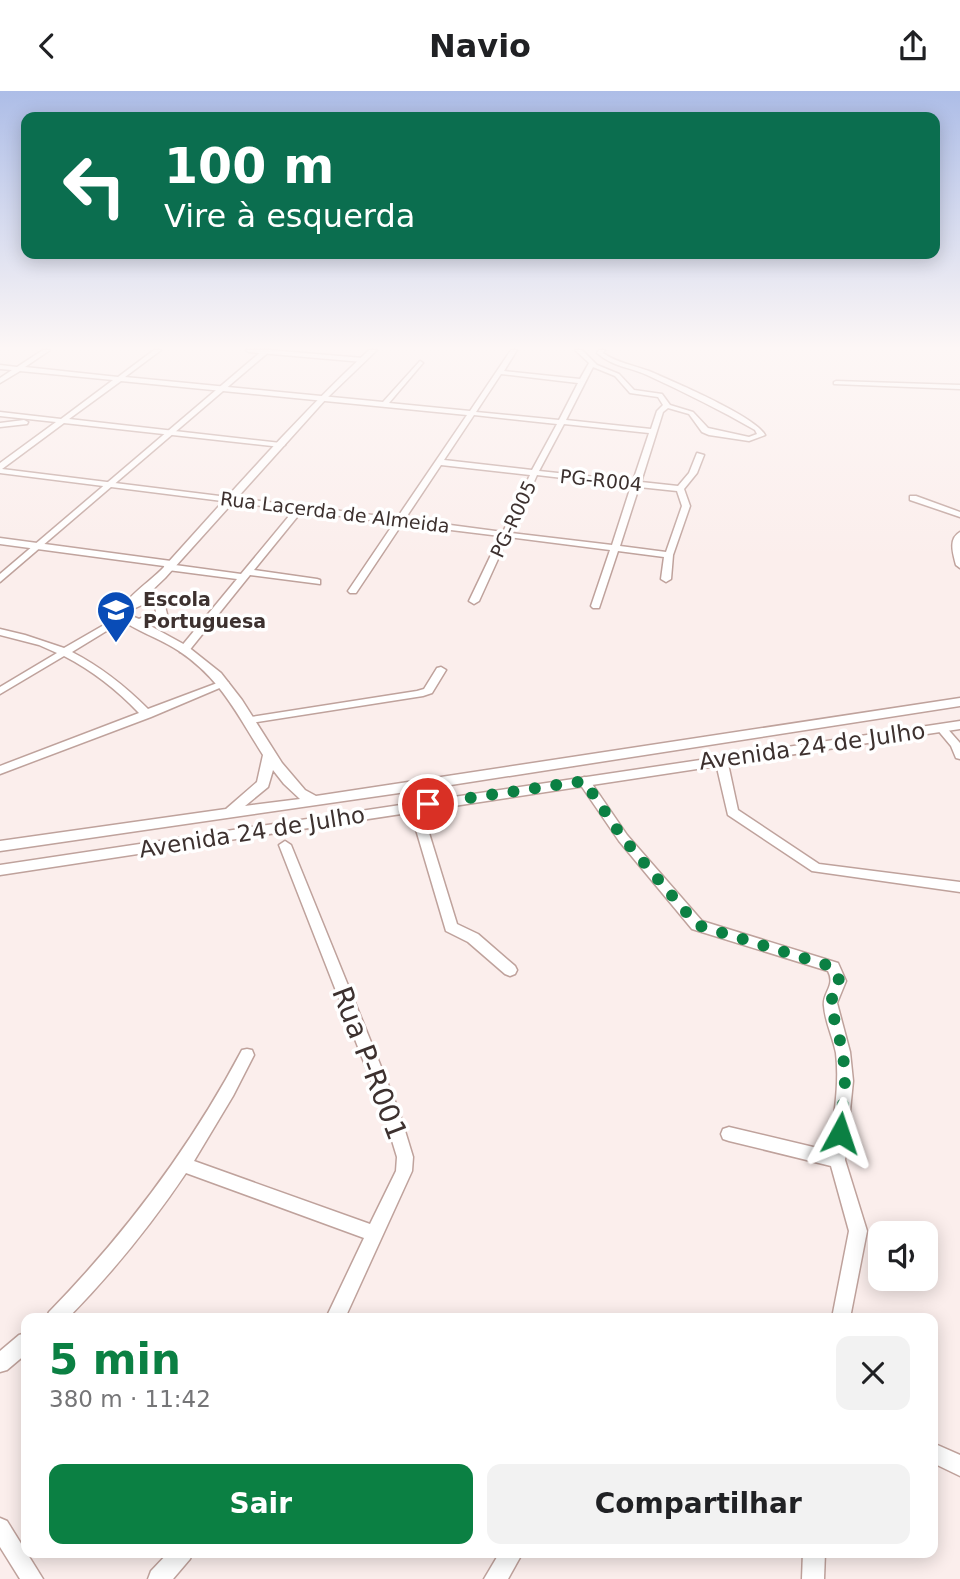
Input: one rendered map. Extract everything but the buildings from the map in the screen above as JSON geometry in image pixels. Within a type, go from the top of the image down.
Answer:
[{"type":"street","points":[[2,425],[46,419]]},
{"type":"street","points":[[52,419],[281,445]]},
{"type":"street","points":[[0,579],[186,419]]},
{"type":"street","points":[[303,419],[170,566],[124,611],[128,619],[166,636],[224,684],[251,720],[293,789],[314,801]]},
{"type":"street","points":[[353,591],[398,520],[469,419]]},
{"type":"street","points":[[535,419],[654,431]]},
{"type":"street","points":[[597,606],[657,419]]},
{"type":"street","points":[[696,419],[705,430],[712,433],[750,439],[761,435],[758,429],[741,419]]},
{"type":"street","points":[[0,469],[63,421]]},
{"type":"street","name":"PG-R005","points":[[474,601],[560,422]]},
{"type":"street","points":[[666,579],[669,555],[687,506],[680,489],[693,473],[700,455]]},
{"type":"street","name":"PG-R004","points":[[439,462],[680,489]]},
{"type":"street","name":"Rua Lacerda de Almeida","points":[[0,469],[669,555]]},
{"type":"street","points":[[913,498],[960,515]]},
{"type":"street","points":[[184,650],[300,508]]},
{"type":"street","points":[[960,535],[956,545],[960,565]]},
{"type":"street","points":[[0,541],[170,566],[317,582]]},
{"type":"street","points":[[160,576],[161,609],[166,636]]},
{"type":"street","points":[[130,605],[143,601],[161,609]]},
{"type":"street","points":[[0,691],[128,619],[146,622],[161,609]]},
{"type":"street","points":[[0,632],[69,652],[124,689],[146,715]]},
{"type":"street","points":[[251,720],[419,694],[432,687],[441,670]]},
{"type":"street","points":[[0,770],[224,684]]},
{"type":"street","name":"Avenida 24 de Julho","points":[[0,846],[406,788],[960,702]]},
{"type":"street","name":"Avenida 24 de Julho","points":[[0,870],[728,757],[960,725]]},
{"type":"street","points":[[941,728],[960,755]]},
{"type":"street","points":[[748,736],[760,753]]},
{"type":"street","points":[[723,740],[728,757],[732,812],[816,869],[960,887]]},
{"type":"street","points":[[229,812],[252,797],[263,784],[270,752]]},
{"type":"street","points":[[584,781],[623,838],[697,925],[833,967],[839,974],[840,982],[830,1003],[843,1052],[845,1081],[837,1160],[858,1231],[842,1313]]},
{"type":"street","points":[[438,783],[444,802]]},
{"type":"street","points":[[406,788],[451,927],[473,938],[510,970]]},
{"type":"street","points":[[68,860],[66,849],[69,836]]},
{"type":"street","points":[[28,866],[30,841]]},
{"type":"street","name":"Rua P-R001","points":[[285,845],[391,1111],[405,1157],[404,1171],[337,1313]]},
{"type":"street","points":[[60,1313],[146,1217],[221,1106],[247,1055]]},
{"type":"street","points":[[729,1134],[837,1160]]},
{"type":"street","points":[[182,1164],[373,1233]]},
{"type":"street","points":[[0,1363],[21,1346]]},
{"type":"street","points":[[938,1455],[960,1466]]},
{"type":"street","points":[[0,1528],[32,1579]]},
{"type":"street","points":[[159,1579],[178,1558]]},
{"type":"street","points":[[495,1579],[509,1558]]},
{"type":"street","points":[[813,1579],[814,1558]]},
{"type":"place","name":"Escola Portuguesa","points":[[116,644]]},
{"type":"route","points":[[428,804],[584,781],[601,811],[685,915],[697,925],[833,967],[839,974],[840,982],[830,1003],[843,1052],[845,1081],[840,1133]]}]
